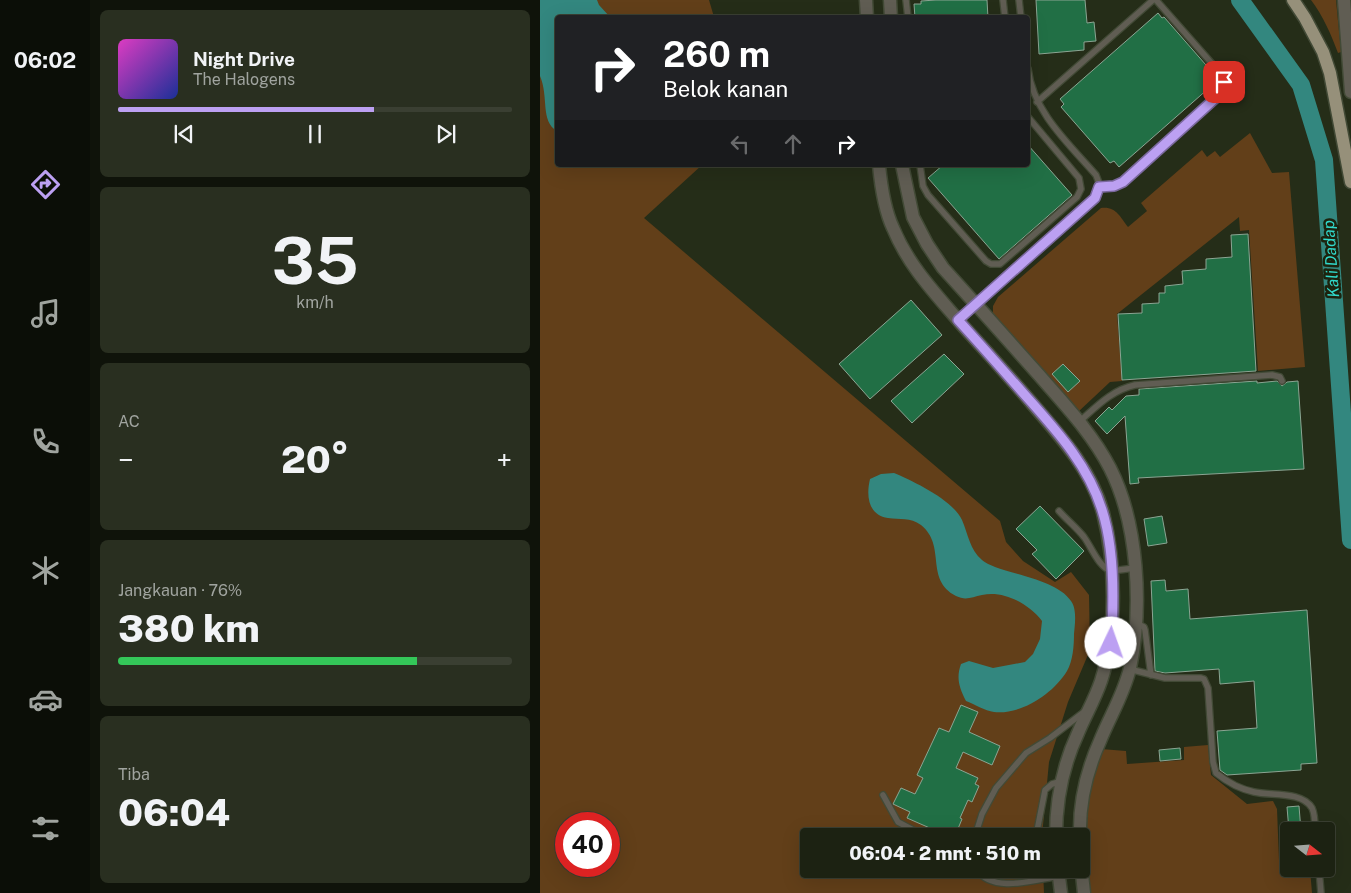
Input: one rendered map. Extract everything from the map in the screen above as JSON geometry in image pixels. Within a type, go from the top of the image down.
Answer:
[{"type":"main road","points":[[1293,0],[1323,52],[1330,73],[1351,182]]},
{"type":"street","points":[[866,0],[867,15]]},
{"type":"street","points":[[890,0],[891,15]]},
{"type":"street","points":[[1344,0],[1351,92]]},
{"type":"street","points":[[878,167],[891,223],[906,254],[926,284],[1063,438],[1088,477],[1102,511],[1107,532],[1111,571],[1111,643],[1101,683],[1068,756],[1062,781],[1057,828]]},
{"type":"street","points":[[902,167],[913,217],[927,244],[943,268],[1080,421],[1110,467],[1126,506],[1135,568],[1136,623],[1134,647],[1124,689],[1091,762],[1085,785],[1081,828]]},
{"type":"street","points":[[891,223],[913,217]]},
{"type":"street","points":[[958,320],[976,304]]},
{"type":"street","points":[[1059,878],[1061,893]]},
{"type":"street","points":[[1083,878],[1084,893]]},
{"type":"lane","points":[[906,0],[908,15]]},
{"type":"lane","points":[[1003,0],[1005,15]]},
{"type":"lane","points":[[1019,0],[1021,15]]},
{"type":"lane","points":[[1037,102],[1154,0],[1222,75],[1224,86],[1220,94],[1123,182],[1114,186],[1099,187]]},
{"type":"lane","points":[[976,304],[1095,198],[1099,187],[1096,175],[1051,122],[1030,91]]},
{"type":"lane","points":[[920,167],[923,186],[928,195],[986,261],[992,264],[1000,264],[1077,197],[1081,190],[1079,178],[1030,119]]},
{"type":"lane","points":[[1080,421],[1112,393],[1135,385],[1272,375],[1280,378],[1282,381]]},
{"type":"lane","points":[[1059,511],[1084,537],[1105,568],[1111,571],[1135,568]]},
{"type":"lane","points":[[1136,623],[1144,627],[1145,630],[1151,675]]},
{"type":"lane","points":[[1130,669],[1151,675],[1178,679],[1204,679],[1208,688],[1213,762],[1216,773],[1243,789],[1302,799],[1313,810],[1314,822]]},
{"type":"lane","points":[[978,828],[982,814],[996,788],[1026,754],[1090,707]]},
{"type":"lane","points":[[1039,828],[1045,790],[1052,784],[1062,781]]},
{"type":"lane","points":[[883,795],[898,822],[908,828]]},
{"type":"lane","points":[[987,878],[998,883],[1016,884],[1037,878]]},
{"type":"lane","points":[[1320,878],[1321,893]]},
{"type":"shaded area","points":[[540,0],[709,0],[713,15],[555,15],[555,167],[700,167],[644,218],[1000,521],[1006,542],[1023,561],[1055,582],[1071,572],[1089,595],[1090,650],[1068,702],[1049,762],[1043,828],[800,828],[800,878],[1043,878],[1044,893],[540,893]]},
{"type":"shaded area","points":[[1311,0],[1336,0],[1341,52],[1338,53],[1326,25]]},
{"type":"shaded area","points":[[1250,133],[1272,173],[1289,172],[1305,367],[1258,371],[1249,230],[1240,231],[1239,217],[1117,314],[1122,381],[1110,382],[1078,412],[993,314],[993,306],[998,297],[1101,208],[1114,210],[1128,227],[1147,211],[1141,203],[1202,150],[1207,157],[1215,151],[1220,157]]},
{"type":"shaded area","points":[[1208,745],[1211,775],[1247,804],[1273,801],[1277,809],[1280,878],[1311,878],[1312,893],[1090,893],[1090,828],[1086,828],[1089,786],[1101,749],[1126,751],[1127,764],[1184,760],[1184,747]]},
{"type":"water","points":[[540,0],[597,0],[608,15],[555,15],[555,129],[548,121],[543,84],[540,76]]},
{"type":"water","points":[[894,473],[932,492],[950,505],[962,520],[972,547],[983,561],[995,567],[1057,588],[1071,601],[1075,617],[1071,663],[1061,679],[1045,695],[1025,706],[1004,712],[983,709],[966,701],[959,682],[961,664],[969,661],[993,668],[1025,662],[1033,654],[1040,639],[1042,621],[1023,604],[1007,597],[990,594],[963,598],[956,596],[946,589],[938,572],[933,543],[929,533],[921,525],[913,521],[881,516],[872,509],[868,492],[870,479],[881,474]]},
{"type":"building","points":[[987,0],[988,15],[915,15],[914,4],[921,4],[921,1]]},
{"type":"building","points":[[1036,0],[1085,0],[1087,23],[1094,22],[1096,41],[1084,42],[1084,50],[1039,54]]},
{"type":"building","points":[[1158,13],[1162,18],[1164,17],[1213,73],[1211,75],[1217,81],[1119,167],[1114,161],[1110,163],[1061,107],[1064,104],[1060,99]]},
{"type":"building","points":[[1030,147],[1072,195],[999,259],[928,178],[941,167],[1030,167]]},
{"type":"building","points":[[1248,234],[1256,371],[1122,380],[1118,314],[1142,313],[1142,304],[1159,303],[1159,293],[1165,293],[1165,286],[1183,284],[1182,271],[1206,269],[1206,259],[1232,257],[1231,235]]},
{"type":"building","points":[[911,300],[942,335],[870,399],[839,364]]},
{"type":"building","points":[[944,354],[964,374],[912,423],[891,401]]},
{"type":"building","points":[[1063,364],[1080,381],[1068,392],[1052,374]]},
{"type":"building","points":[[1257,381],[1257,383],[1277,381],[1282,386],[1287,382],[1298,381],[1304,469],[1138,478],[1139,483],[1130,484],[1125,416],[1107,434],[1095,421],[1109,407],[1112,410],[1126,396],[1139,395],[1139,389]]},
{"type":"building","points":[[1040,506],[1084,551],[1056,579],[1032,554],[1037,550],[1016,529]]},
{"type":"building","points":[[1162,516],[1167,543],[1148,546],[1144,519]]},
{"type":"building","points":[[1165,580],[1166,591],[1188,589],[1190,619],[1307,610],[1317,763],[1301,764],[1301,770],[1227,775],[1220,770],[1217,731],[1257,728],[1254,681],[1220,684],[1219,669],[1165,673],[1155,671],[1151,581]]},
{"type":"building","points":[[961,705],[978,712],[969,732],[1000,746],[992,765],[963,752],[956,768],[978,778],[975,784],[979,786],[972,802],[968,800],[960,818],[962,819],[958,828],[930,828],[907,818],[910,812],[893,804],[901,788],[915,794],[923,778],[917,775],[939,728],[949,732]]},
{"type":"building","points":[[1180,748],[1181,759],[1160,761],[1159,750]]},
{"type":"building","points":[[1299,806],[1300,822],[1288,822],[1287,807]]},
{"type":"waterway","name":"Kali Dadap","points":[[1240,0],[1301,85],[1324,160],[1351,540]]},
{"type":"route","points":[[1111,643],[1112,592],[1110,553],[1102,511],[1088,477],[1063,438],[958,320],[1095,198],[1099,187],[1114,186],[1123,182],[1220,94],[1224,82]]}]
